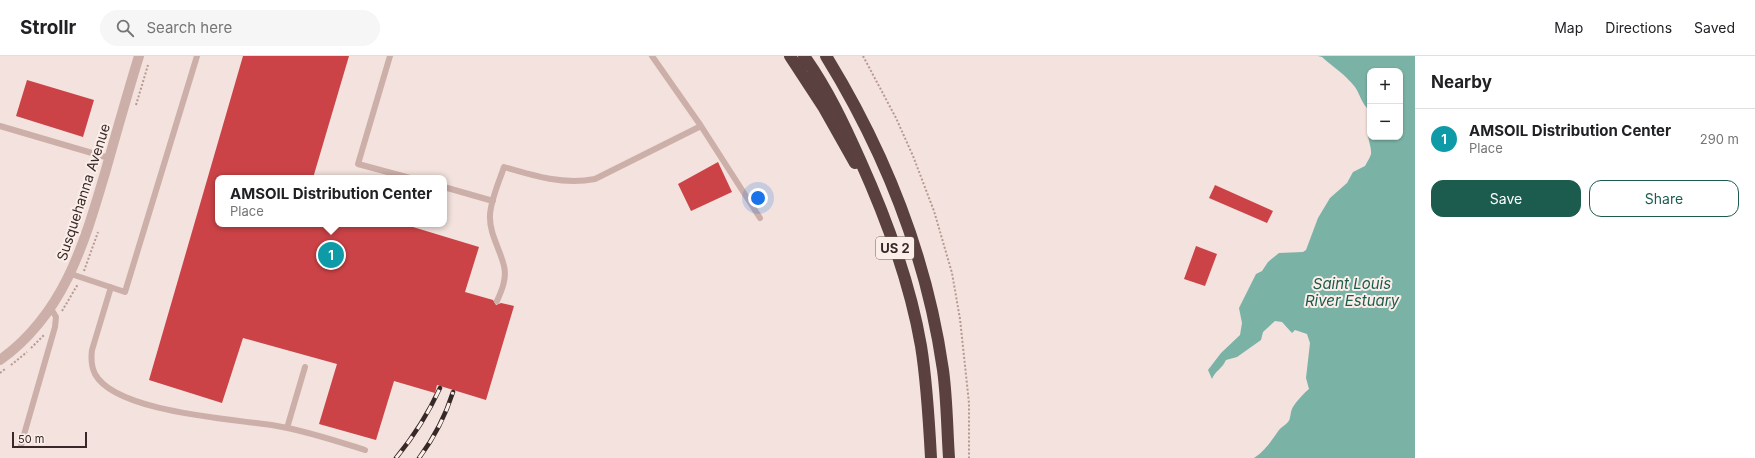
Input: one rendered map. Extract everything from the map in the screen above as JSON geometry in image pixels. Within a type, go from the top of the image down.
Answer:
[{"type":"highway","points":[[790,56],[824,108],[845,147],[874,192]]},
{"type":"highway","name":"US 2","points":[[804,56],[834,104],[874,192],[892,239],[915,320],[924,374],[931,458]]},
{"type":"highway","name":"US 2","points":[[826,56],[870,134],[897,198],[921,267],[933,316],[944,372],[949,458]]},
{"type":"street","name":"Susquehanna Avenue","points":[[0,360],[30,333],[50,307],[71,274],[87,230],[139,56]]},
{"type":"lane","points":[[71,274],[125,292],[197,56]]},
{"type":"lane","points":[[390,56],[358,164],[399,175]]},
{"type":"lane","points":[[652,56],[701,126],[760,218]]},
{"type":"lane","points":[[0,126],[109,158]]},
{"type":"lane","points":[[497,301],[504,282],[505,273],[504,265],[491,226],[490,215],[493,200],[504,167],[557,181],[579,182],[595,179],[701,126]]},
{"type":"lane","points":[[447,188],[493,200]]},
{"type":"lane","points":[[111,287],[92,350],[91,360],[95,374],[106,386],[132,399],[159,408],[287,428],[365,450]]},
{"type":"lane","points":[[21,444],[55,327],[56,317],[50,307]]},
{"type":"lane","points":[[287,428],[305,367]]},
{"type":"path","points":[[863,56],[896,118],[913,156],[933,207],[952,273],[960,319],[969,403],[969,458]]},
{"type":"water","name":"Saint Louis River Estuary","points":[[1318,56],[1415,56],[1415,458],[1254,458],[1265,449],[1280,429],[1288,422],[1294,405],[1309,389],[1306,378],[1310,343],[1307,334],[1295,330],[1292,333],[1282,322],[1275,321],[1263,332],[1261,340],[1237,357],[1226,360],[1212,379],[1208,370],[1221,353],[1240,335],[1242,323],[1239,308],[1256,274],[1262,271],[1268,262],[1279,253],[1303,252],[1306,250],[1318,218],[1330,198],[1347,183],[1353,172],[1365,166],[1371,154],[1368,140],[1403,140],[1403,68],[1367,68],[1367,107],[1355,87],[1344,75],[1322,57]]},
{"type":"building","points":[[243,56],[349,56],[314,175],[215,175],[215,227],[413,227],[479,247],[465,292],[493,300],[496,305],[501,303],[514,306],[486,400],[437,385],[435,393],[394,381],[376,440],[319,424],[337,364],[243,338],[222,403],[149,380]]},
{"type":"building","points":[[27,80],[94,100],[83,137],[16,116]]},
{"type":"building","points":[[718,162],[732,192],[691,211],[678,184]]},
{"type":"building","points":[[1215,185],[1273,211],[1267,223],[1209,198]]},
{"type":"building","points":[[1196,246],[1217,254],[1205,286],[1184,279]]},
{"type":"railway","points":[[396,458],[431,407],[440,388]]},
{"type":"railway","points":[[419,458],[439,427],[453,392]]},
{"type":"place","name":"AMSOIL Distribution Center","points":[[331,255]]}]
